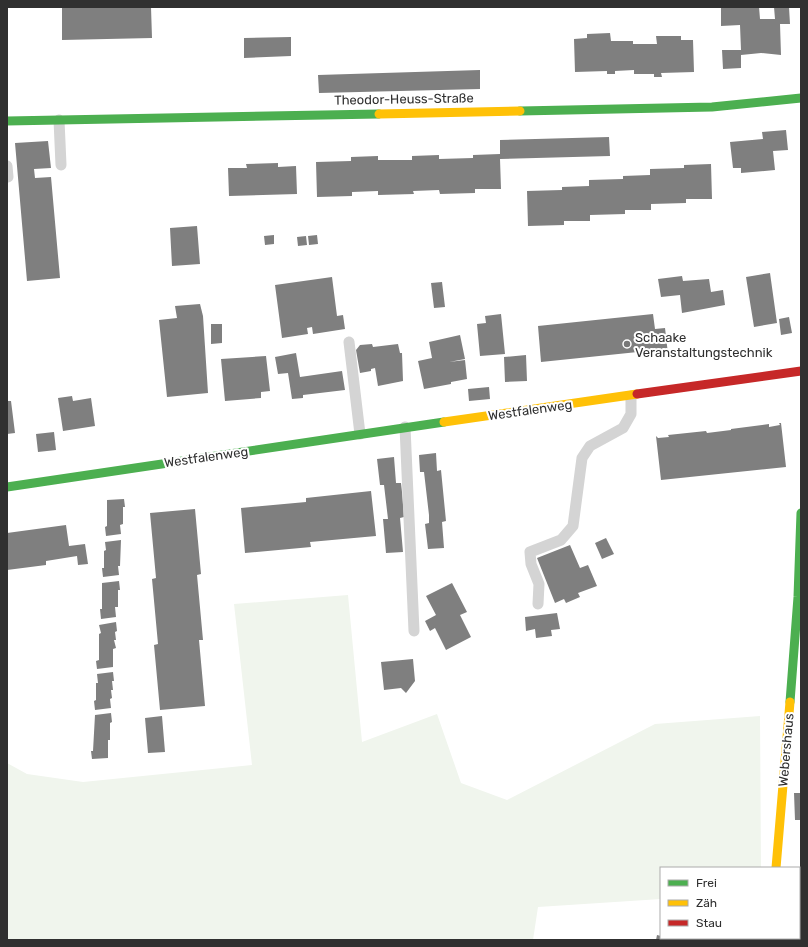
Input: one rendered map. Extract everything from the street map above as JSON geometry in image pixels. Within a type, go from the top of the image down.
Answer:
[{"type":"street","name":"Theodor-Heuss-Straße","points":[[7,120],[712,107],[801,98]]},
{"type":"street","name":"Westfalenweg","points":[[7,487],[405,427],[801,372]]},
{"type":"street","name":"Webershaus","points":[[776,867],[798,597],[801,513]]},
{"type":"lane","points":[[59,120],[61,165]]},
{"type":"lane","points":[[349,342],[360,434]]},
{"type":"lane","points":[[538,604],[538,584],[531,564],[530,552],[561,540],[573,526],[582,458],[590,446],[623,428],[631,414],[630,396]]},
{"type":"lane","points":[[405,427],[414,631]]},
{"type":"shaded area","points":[[348,595],[362,742],[437,714],[461,783],[507,800],[655,724],[760,716],[761,867],[660,867],[660,899],[538,907],[533,940],[7,940],[7,763],[27,774],[83,782],[252,765],[234,604]]},
{"type":"building","points":[[62,7],[151,7],[152,38],[62,40]]},
{"type":"building","points":[[721,7],[759,7],[760,19],[775,19],[774,7],[789,7],[790,24],[780,24],[781,55],[761,53],[741,55],[741,68],[723,69],[722,50],[741,50],[740,25],[721,26]]},
{"type":"building","points":[[610,33],[611,41],[633,41],[633,44],[657,44],[656,36],[681,36],[681,40],[693,40],[694,72],[661,73],[662,77],[654,77],[654,74],[634,74],[634,70],[615,71],[615,74],[607,74],[607,71],[575,72],[574,39],[587,38],[587,34]]},
{"type":"building","points":[[291,37],[291,56],[244,58],[244,38]]},
{"type":"building","points":[[480,70],[480,89],[319,93],[318,75]]},
{"type":"building","points":[[786,130],[788,150],[773,151],[775,170],[741,173],[741,168],[733,168],[730,142],[763,139],[762,132]]},
{"type":"building","points":[[609,137],[610,156],[500,159],[501,189],[475,189],[475,193],[440,194],[439,190],[413,191],[414,194],[378,195],[378,191],[352,192],[352,196],[317,197],[316,162],[351,161],[351,157],[378,156],[378,160],[412,160],[412,156],[439,155],[439,159],[473,158],[473,155],[500,154],[500,140]]},
{"type":"building","points":[[48,141],[51,168],[34,169],[35,178],[51,177],[60,278],[27,281],[15,143]]},
{"type":"building","points":[[278,163],[278,167],[296,166],[297,194],[229,196],[228,168],[247,168],[246,164]]},
{"type":"building","points":[[711,164],[712,199],[686,199],[686,203],[651,204],[651,210],[625,210],[625,214],[590,215],[590,221],[564,221],[564,225],[528,226],[527,191],[562,190],[562,187],[589,186],[589,180],[623,179],[623,176],[650,175],[650,169],[684,168],[684,165]]},
{"type":"building","points":[[197,226],[200,264],[172,266],[170,228]]},
{"type":"building","points":[[274,235],[274,244],[265,245],[264,236]]},
{"type":"building","points":[[317,235],[318,244],[309,245],[308,236]]},
{"type":"building","points":[[306,236],[307,245],[298,246],[297,237]]},
{"type":"building","points":[[770,273],[777,323],[754,327],[746,277]]},
{"type":"building","points":[[682,276],[683,281],[709,279],[711,292],[723,290],[725,305],[682,313],[680,295],[661,297],[658,279]]},
{"type":"building","points":[[332,277],[337,316],[343,315],[345,329],[313,334],[312,327],[307,328],[308,334],[282,338],[275,285]]},
{"type":"building","points":[[442,282],[445,307],[434,308],[431,283]]},
{"type":"building","points":[[200,304],[203,316],[208,393],[167,397],[159,320],[177,318],[175,306]]},
{"type":"building","points":[[501,314],[505,354],[480,356],[477,324],[486,323],[485,316]]},
{"type":"building","points":[[653,314],[655,329],[665,328],[668,354],[658,355],[657,350],[541,362],[538,326]]},
{"type":"building","points":[[789,317],[792,333],[781,335],[779,319]]},
{"type":"building","points":[[211,324],[222,324],[222,343],[211,344]]},
{"type":"building","points":[[460,335],[465,359],[449,362],[465,360],[467,379],[451,382],[451,384],[424,389],[418,361],[432,358],[429,342]]},
{"type":"building","points":[[372,344],[373,347],[398,344],[400,353],[402,353],[403,381],[378,386],[375,368],[371,369],[371,371],[360,373],[356,350],[360,345]]},
{"type":"building","points":[[296,353],[300,377],[342,371],[345,390],[303,395],[303,398],[292,399],[288,373],[278,374],[275,357]]},
{"type":"building","points":[[526,355],[527,381],[505,382],[504,357]]},
{"type":"building","points":[[266,356],[270,391],[261,392],[261,398],[225,401],[221,359]]},
{"type":"building","points":[[489,387],[490,399],[469,401],[468,389]]},
{"type":"building","points":[[72,396],[73,401],[91,398],[95,426],[63,431],[58,398]]},
{"type":"building","points":[[7,401],[11,401],[15,433],[7,434]]},
{"type":"building","points":[[779,423],[781,423],[786,467],[661,480],[656,436],[658,438],[669,437],[668,435],[706,431],[707,433],[769,424],[769,427],[780,425]]},
{"type":"building","points":[[54,432],[56,450],[38,452],[36,434]]},
{"type":"building","points":[[436,453],[437,471],[441,470],[446,521],[442,522],[444,548],[428,549],[425,524],[429,523],[429,515],[424,472],[420,472],[419,455]]},
{"type":"building","points":[[394,457],[396,483],[401,483],[402,492],[404,517],[400,518],[403,552],[386,553],[383,519],[388,519],[384,485],[380,485],[377,459]]},
{"type":"building","points":[[371,491],[376,536],[310,542],[311,547],[245,553],[241,508],[306,502],[306,498]]},
{"type":"building","points":[[124,499],[125,507],[123,507],[123,524],[120,525],[121,534],[106,536],[105,527],[107,526],[107,500]]},
{"type":"building","points":[[195,509],[201,574],[197,575],[203,640],[199,640],[205,706],[160,710],[154,645],[158,644],[152,579],[156,578],[150,513]]},
{"type":"building","points":[[66,525],[69,546],[85,544],[88,564],[78,565],[77,556],[46,561],[46,565],[7,570],[7,533]]},
{"type":"building","points":[[606,538],[614,554],[602,559],[595,543]]},
{"type":"building","points":[[121,540],[120,566],[118,566],[119,575],[103,577],[102,568],[104,568],[104,551],[106,550],[105,542]]},
{"type":"building","points":[[570,545],[580,568],[588,565],[597,586],[578,593],[580,597],[566,603],[564,599],[555,603],[537,558]]},
{"type":"building","points":[[119,581],[120,590],[118,590],[118,607],[115,607],[116,617],[101,619],[100,609],[102,609],[102,583]]},
{"type":"building","points":[[452,583],[467,612],[460,615],[471,637],[446,650],[435,628],[430,631],[425,621],[436,615],[426,596]]},
{"type":"building","points":[[557,613],[560,629],[551,630],[552,636],[536,638],[535,629],[526,631],[525,617]]},
{"type":"building","points":[[116,622],[116,640],[114,640],[116,648],[113,649],[113,667],[97,669],[96,661],[99,660],[99,634],[101,633],[99,625]]},
{"type":"building","points":[[413,659],[415,681],[406,693],[401,688],[384,690],[381,662]]},
{"type":"building","points":[[113,672],[113,690],[111,690],[112,698],[110,699],[111,708],[95,710],[94,701],[96,700],[96,683],[98,683],[97,674]]},
{"type":"building","points":[[111,713],[112,722],[110,723],[110,740],[108,740],[108,758],[92,759],[91,751],[93,751],[95,715]]},
{"type":"building","points":[[162,716],[165,752],[148,753],[145,718]]},
{"type":"building","points":[[794,793],[801,793],[801,820],[795,820]]},
{"type":"building","points":[[657,935],[660,936],[660,939],[668,939],[668,940],[656,940]]},
{"type":"traffic: fast","points":[[520,111],[712,107],[801,98]]},
{"type":"traffic: fast","points":[[7,121],[379,114]]},
{"type":"traffic: fast","points":[[7,487],[444,422]]},
{"type":"traffic: fast","points":[[790,702],[798,597],[801,513]]},
{"type":"traffic: slow","points":[[379,114],[520,111]]},
{"type":"traffic: slow","points":[[444,422],[637,394]]},
{"type":"traffic: slow","points":[[776,867],[790,702]]},
{"type":"traffic: jam","points":[[637,394],[801,371]]},
{"type":"place","name":"Schaake Veranstaltungstechnik","points":[[627,344]]}]
